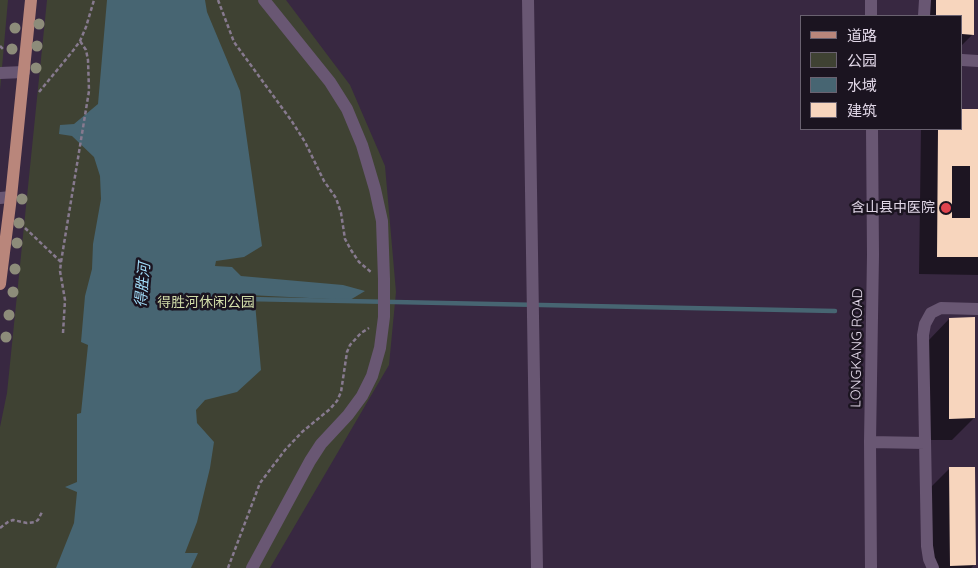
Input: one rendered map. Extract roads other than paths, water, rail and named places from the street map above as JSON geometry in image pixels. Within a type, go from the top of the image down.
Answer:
[{"type":"main road","points":[[0,284],[6,197],[24,72],[31,0]]},
{"type":"street","points":[[252,568],[310,461],[321,444],[348,415],[362,396],[372,376],[380,348],[384,317],[382,221],[362,145],[347,109],[330,82],[264,0]]},
{"type":"street","points":[[528,0],[537,568]]},
{"type":"street","points":[[871,0],[871,15]]},
{"type":"street","points":[[924,0],[924,15]]},
{"type":"street","points":[[963,60],[978,61]]},
{"type":"street","points":[[0,73],[24,72]]},
{"type":"street","name":"LONGKANG ROAD","points":[[871,568],[872,130]]},
{"type":"street","points":[[933,568],[927,546],[923,335],[925,324],[931,313],[941,308],[978,309]]},
{"type":"street","points":[[870,442],[925,442]]},
{"type":"water","name":"得胜河","points":[[107,0],[205,0],[207,12],[240,91],[262,246],[244,257],[216,261],[215,266],[232,267],[241,276],[343,285],[365,291],[350,300],[248,295],[255,303],[261,370],[237,392],[205,400],[196,410],[197,423],[214,442],[197,522],[185,553],[198,553],[191,568],[56,568],[74,523],[77,492],[65,487],[77,482],[77,414],[81,413],[88,345],[81,342],[85,296],[92,269],[93,244],[101,199],[100,176],[94,157],[72,136],[59,134],[60,125],[74,124],[98,104]]},
{"type":"waterway","points":[[247,299],[835,311]]},
{"type":"place","name":"含山县中医院","points":[[946,208]]},
{"type":"park label","name":"得胜河休闲公园","points":[[206,303]]}]
